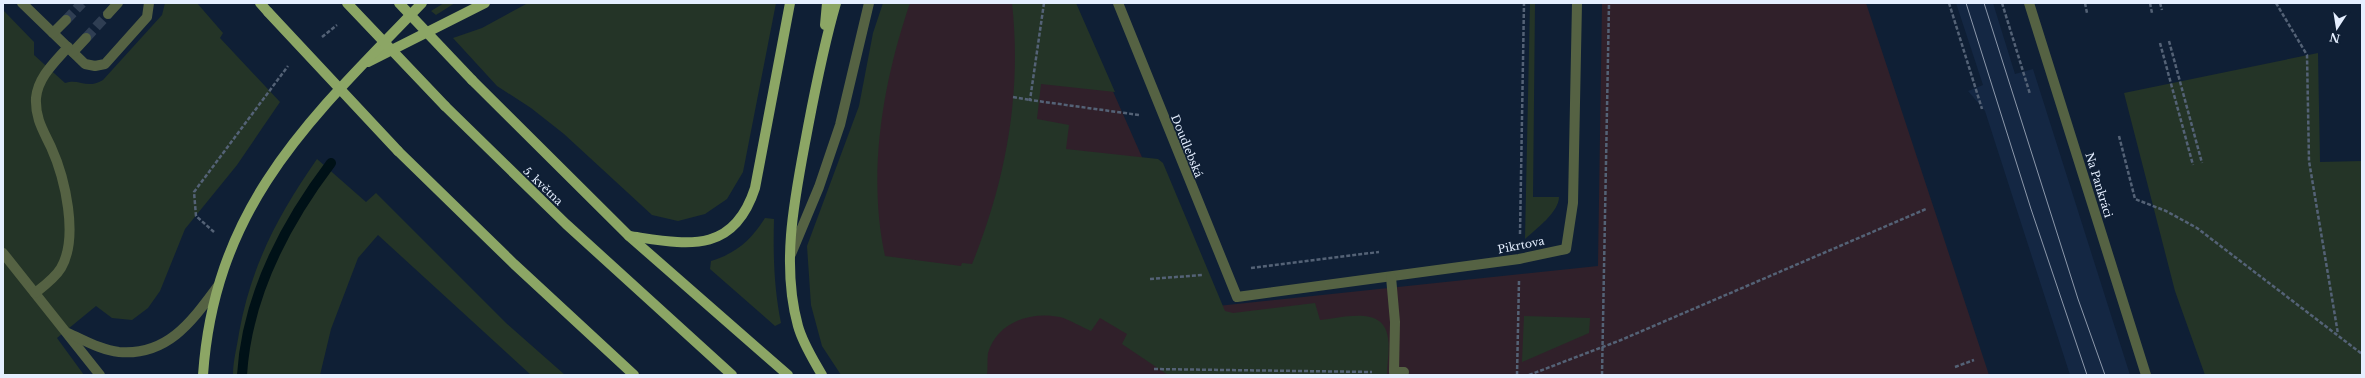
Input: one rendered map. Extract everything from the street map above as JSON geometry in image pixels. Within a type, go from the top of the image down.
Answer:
[{"type":"main road","points":[[260,3],[398,151],[514,264],[634,375]]},
{"type":"main road","name":"5. května","points":[[347,3],[445,106],[566,224],[732,375]]},
{"type":"main road","points":[[399,3],[472,80],[629,236],[788,375]]},
{"type":"main road","points":[[203,375],[205,353],[218,286],[231,247],[244,219],[281,159],[319,110],[422,3]]},
{"type":"main road","points":[[361,66],[486,3]]},
{"type":"main road","points":[[629,236],[666,241],[700,242],[724,233],[742,218],[748,209],[755,188],[790,3]]},
{"type":"main road","points":[[824,43],[827,3]]},
{"type":"main road","points":[[822,375],[806,347],[798,326],[793,297],[791,254],[796,193],[824,43],[836,3]]},
{"type":"street","points":[[24,3],[53,34],[85,64],[95,66],[105,64],[147,17],[149,3]]},
{"type":"street","points":[[108,14],[118,3]]},
{"type":"street","points":[[791,254],[819,188],[840,125],[869,3]]},
{"type":"street","name":"Doudlebská","points":[[1118,3],[1163,119],[1237,297]]},
{"type":"street","name":"Pikrtova","points":[[1237,297],[1519,259],[1566,249],[1573,203],[1577,3]]},
{"type":"street","name":"Na Pankráci","points":[[2029,3],[2146,375]]},
{"type":"street","points":[[53,34],[66,20]]},
{"type":"street","points":[[35,293],[60,269],[68,246],[69,219],[65,188],[51,147],[39,125],[36,97],[46,72],[70,50],[86,38]]},
{"type":"street","points":[[3,253],[68,332],[100,375]]},
{"type":"street","points":[[1391,277],[1399,372]]},
{"type":"street","points":[[68,332],[99,347],[118,352],[141,352],[168,342],[193,319],[218,286]]},
{"type":"path","points":[[1030,100],[1044,3]]},
{"type":"path","points":[[1517,375],[1524,3]]},
{"type":"path","points":[[1602,375],[1609,3]]},
{"type":"path","points":[[1949,3],[1982,109]]},
{"type":"path","points":[[2002,3],[2030,94]]},
{"type":"path","points":[[2085,3],[2088,13]]},
{"type":"path","points":[[2150,3],[2152,12]]},
{"type":"path","points":[[2160,3],[2162,10]]},
{"type":"path","points":[[2276,3],[2307,55],[2309,161],[2338,334]]},
{"type":"path","points":[[320,39],[338,23]]},
{"type":"path","points":[[2169,41],[2202,163]]},
{"type":"path","points":[[2160,43],[2193,165]]},
{"type":"path","points":[[231,247],[196,216],[194,192],[285,69],[291,64]]},
{"type":"path","points":[[1013,98],[1163,119]]},
{"type":"path","points":[[2120,136],[2135,199],[2166,211],[2198,228],[2338,334],[2362,354]]},
{"type":"path","points":[[1529,375],[1603,346],[1926,209]]},
{"type":"path","points":[[1512,236],[1520,234]]},
{"type":"path","points":[[1248,261],[1251,268],[1385,251]]},
{"type":"path","points":[[1150,279],[1226,273]]},
{"type":"path","points":[[1955,367],[1974,360]]},
{"type":"path","points":[[1154,369],[1399,372]]},
{"type":"shaded area","points":[[905,3],[1074,3],[1208,307],[1598,266],[1602,3],[1866,3],[1989,375],[914,375],[865,255],[883,69]]},
{"type":"shaded area","points":[[1956,3],[1993,3],[2015,74],[2033,69],[2130,375],[2070,375],[1985,111],[1968,91],[1983,85]]},
{"type":"green space","points":[[165,3],[197,3],[223,33],[220,38],[280,102],[237,165],[185,229],[160,291],[148,308],[132,320],[112,318],[96,306],[57,338],[84,375],[3,375],[3,10],[34,42],[34,55],[65,83],[75,82],[92,84],[103,80],[162,15]]},
{"type":"green space","points":[[444,3],[455,3],[436,15],[431,11]]},
{"type":"green space","points":[[528,3],[776,3],[743,172],[727,199],[705,214],[678,221],[652,215],[564,134],[531,108],[497,86],[453,38],[482,28]]},
{"type":"green space","points":[[883,3],[910,3],[892,64],[885,96],[881,128],[878,160],[878,193],[880,225],[885,256],[961,266],[962,263],[972,264],[994,201],[1008,136],[1013,103],[1015,70],[1015,37],[1012,3],[1076,3],[1115,92],[1041,84],[1037,119],[1069,125],[1066,149],[1158,159],[1163,163],[1225,311],[1233,313],[1315,303],[1320,320],[1351,316],[1371,317],[1379,321],[1385,328],[1388,338],[1389,352],[1387,375],[1168,375],[1122,344],[1127,334],[1100,318],[1091,331],[1064,318],[1038,316],[1016,321],[999,333],[992,342],[988,353],[987,375],[841,375],[822,346],[811,305],[807,246],[859,106],[873,33]]},
{"type":"green space","points":[[1530,3],[1535,3],[1533,197],[1559,197],[1558,203],[1551,214],[1525,239]]},
{"type":"green space","points":[[2318,53],[2320,162],[2362,161],[2362,375],[2205,375],[2175,291],[2124,93]]},
{"type":"green space","points":[[317,159],[366,202],[376,193],[506,323],[565,375],[531,375],[378,235],[358,258],[331,329],[320,375],[233,375],[235,354],[244,309],[259,263],[278,221]]},
{"type":"green space","points":[[765,218],[774,219],[774,271],[781,323],[775,326],[710,269],[711,261],[736,250],[749,239]]},
{"type":"green space","points":[[1524,316],[1590,318],[1589,333],[1522,362]]},
{"type":"waterway","points":[[242,375],[245,346],[251,317],[271,263],[298,211],[331,163]]},
{"type":"tunnel","points":[[66,20],[82,3]]},
{"type":"tunnel","points":[[86,38],[108,14]]},
{"type":"tram line","points":[[1966,3],[2031,209],[2087,375]]},
{"type":"tram line","points":[[1984,3],[2078,299],[2105,375]]}]
